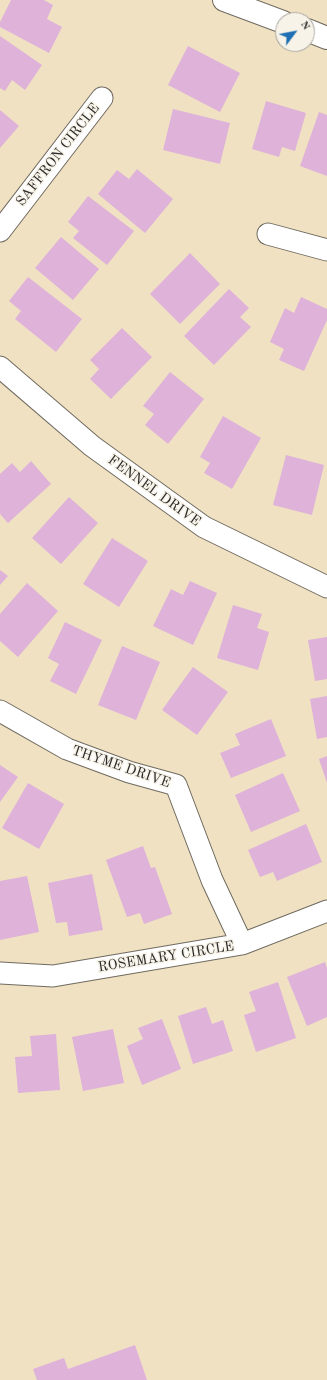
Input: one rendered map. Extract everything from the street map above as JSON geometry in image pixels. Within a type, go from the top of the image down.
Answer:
[{"type":"street","points":[[224,0],[275,19]]},
{"type":"street","points":[[315,33],[327,38]]},
{"type":"street","name":"SAFFRON CIRCLE","points":[[0,231],[102,98]]},
{"type":"street","points":[[268,234],[327,250]]},
{"type":"street","name":"FENNEL DRIVE","points":[[0,367],[92,446],[204,527],[327,586]]},
{"type":"street","name":"THYME DRIVE","points":[[0,711],[67,749],[129,772],[176,785],[212,880],[242,944]]},
{"type":"street","name":"ROSEMARY CIRCLE","points":[[0,974],[53,976],[242,944],[327,911]]},
{"type":"building","points":[[11,0],[44,0],[53,5],[47,19],[62,27],[49,53],[0,27],[0,22]]},
{"type":"building","points":[[0,36],[42,65],[25,90],[12,80],[5,91],[0,88]]},
{"type":"building","points":[[188,46],[240,73],[220,112],[168,85]]},
{"type":"building","points":[[266,101],[306,113],[295,151],[282,147],[279,157],[252,149]]},
{"type":"building","points":[[173,109],[230,123],[220,164],[163,150]]},
{"type":"building","points":[[0,110],[19,126],[0,148]]},
{"type":"building","points":[[319,112],[327,115],[327,176],[300,166]]},
{"type":"building","points":[[137,169],[173,199],[145,233],[98,194],[117,170],[129,179]]},
{"type":"building","points":[[88,196],[134,231],[107,265],[73,238],[79,231],[68,222]]},
{"type":"building","points":[[61,237],[99,269],[73,300],[35,268]]},
{"type":"building","points":[[190,253],[220,284],[180,324],[150,294]]},
{"type":"building","points":[[28,277],[82,319],[56,352],[15,319],[21,311],[9,301]]},
{"type":"building","points":[[229,289],[249,308],[240,317],[251,327],[214,365],[184,336]]},
{"type":"building","points":[[301,297],[327,309],[327,320],[304,371],[279,360],[284,349],[270,342],[285,308],[294,313]]},
{"type":"building","points":[[122,328],[152,357],[111,399],[90,379],[99,369],[90,360]]},
{"type":"building","points":[[170,372],[204,399],[168,444],[145,425],[154,414],[143,406]]},
{"type":"building","points":[[223,416],[261,438],[232,489],[204,473],[210,463],[200,457]]},
{"type":"building","points":[[286,455],[324,465],[312,515],[273,505]]},
{"type":"building","points":[[31,461],[51,484],[8,523],[0,514],[0,474],[12,463],[20,472]]},
{"type":"building","points":[[69,497],[98,523],[61,564],[32,538]]},
{"type":"building","points":[[112,538],[148,561],[119,607],[83,584]]},
{"type":"building","points":[[0,570],[8,576],[0,585]]},
{"type":"building","points":[[190,581],[217,593],[193,645],[153,626],[171,589],[183,595]]},
{"type":"building","points":[[27,583],[58,611],[18,657],[0,641],[0,614]]},
{"type":"building","points":[[233,605],[262,614],[257,628],[269,632],[258,670],[217,658]]},
{"type":"building","points":[[65,622],[102,640],[76,694],[50,681],[59,664],[48,658]]},
{"type":"building","points":[[327,637],[327,679],[315,681],[308,640]]},
{"type":"building","points":[[122,646],[160,662],[136,720],[98,705]]},
{"type":"building","points":[[193,667],[228,692],[197,735],[162,710]]},
{"type":"building","points":[[327,696],[327,737],[317,739],[310,699]]},
{"type":"building","points":[[271,719],[286,756],[231,778],[220,753],[240,745],[235,734]]},
{"type":"building","points":[[327,756],[327,783],[319,759]]},
{"type":"building","points":[[0,765],[18,777],[0,802]]},
{"type":"building","points":[[283,773],[300,811],[251,832],[235,795]]},
{"type":"building","points":[[28,783],[64,804],[39,849],[2,828]]},
{"type":"building","points":[[306,824],[322,862],[277,881],[273,872],[260,877],[248,850]]},
{"type":"building","points":[[143,846],[151,868],[155,867],[172,914],[144,924],[140,913],[127,917],[106,860]]},
{"type":"building","points":[[92,874],[103,930],[69,936],[67,922],[56,923],[48,883]]},
{"type":"building","points":[[27,876],[39,932],[0,940],[0,881]]},
{"type":"building","points":[[325,962],[327,968],[327,1017],[307,1026],[287,977]]},
{"type":"building","points":[[278,982],[296,1038],[256,1052],[244,1015],[256,1011],[249,992]]},
{"type":"building","points":[[206,1007],[212,1024],[223,1020],[233,1051],[193,1064],[178,1016]]},
{"type":"building","points":[[162,1019],[181,1069],[142,1085],[127,1046],[143,1039],[138,1028]]},
{"type":"building","points":[[113,1029],[124,1083],[83,1091],[72,1037]]},
{"type":"building","points":[[56,1034],[60,1090],[18,1093],[15,1057],[32,1056],[30,1036]]},
{"type":"building","points":[[135,1345],[147,1380],[37,1380],[33,1369],[64,1358],[68,1369]]}]
